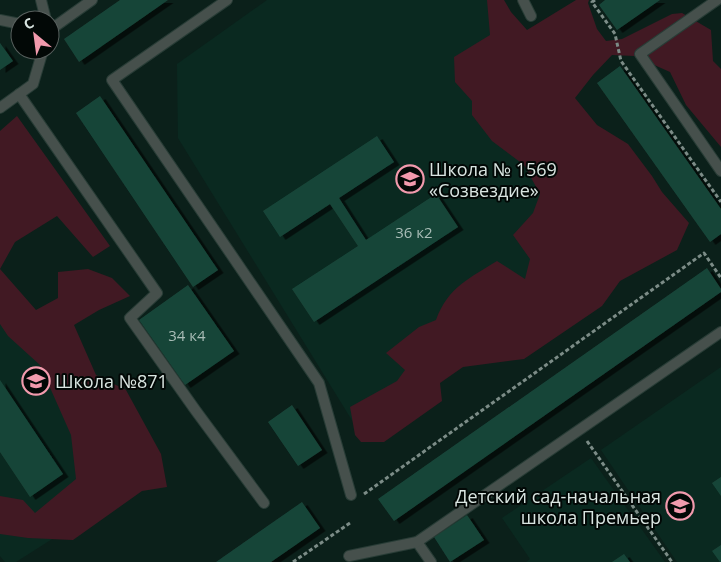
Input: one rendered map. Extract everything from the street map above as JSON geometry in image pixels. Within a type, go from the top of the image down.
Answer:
[{"type":"lane","points":[[60,23],[92,0]]},
{"type":"lane","points":[[227,0],[112,80],[320,383],[355,496]]},
{"type":"lane","points":[[523,0],[531,16]]},
{"type":"lane","points":[[717,0],[640,54],[721,170]]},
{"type":"lane","points":[[0,108],[33,84],[40,60]]},
{"type":"lane","points":[[19,94],[157,293],[130,318],[196,412],[264,503]]},
{"type":"lane","points":[[349,556],[417,542],[721,332]]},
{"type":"lane","points":[[417,542],[431,562]]},
{"type":"path","points":[[595,0],[592,2],[615,34],[621,61],[721,202]]},
{"type":"path","points":[[355,496],[704,254],[721,278]]},
{"type":"path","points":[[580,430],[672,562]]},
{"type":"path","points":[[293,562],[350,523]]},
{"type":"shaded area","name":"Школа № 1569 «Созвездие»","points":[[267,0],[496,0],[644,220],[353,422],[178,138],[177,64]]},
{"type":"shaded area","points":[[487,0],[504,0],[511,12],[527,30],[576,0],[589,0],[588,3],[597,29],[606,41],[622,39],[672,14],[682,13],[711,30],[713,61],[721,69],[721,147],[686,105],[670,72],[634,56],[612,55],[575,98],[597,125],[628,144],[662,192],[689,223],[677,250],[620,281],[602,306],[524,359],[463,367],[440,383],[442,401],[384,442],[361,442],[355,435],[350,407],[397,381],[405,370],[386,353],[419,327],[436,320],[453,291],[469,278],[497,261],[525,279],[530,259],[513,235],[533,213],[540,194],[524,165],[492,141],[472,115],[472,101],[455,82],[454,57],[490,35]]},
{"type":"shaded area","points":[[17,116],[110,246],[93,257],[57,216],[15,242],[0,269],[0,131]]},
{"type":"shaded area","points":[[0,269],[36,310],[58,298],[58,272],[88,269],[112,278],[130,296],[99,310],[74,325],[96,375],[126,390],[161,454],[167,487],[142,491],[73,540],[28,538],[0,534],[0,496],[23,500],[35,513],[76,479],[71,435],[40,365],[8,336],[0,324]]},
{"type":"shaded area","name":"Школа №871","points":[[0,281],[145,480],[16,562],[5,562],[0,556]]},
{"type":"shaded area","name":"Детский сад-начальная школа Премьер","points":[[721,367],[721,562],[677,562],[601,450]]},
{"type":"shaded area","points":[[591,458],[665,562],[526,562],[530,559],[502,518]]},
{"type":"building","points":[[120,0],[168,0],[79,62],[64,39]]},
{"type":"building","points":[[605,0],[660,0],[617,30],[599,5]]},
{"type":"building","points":[[0,43],[10,57],[10,60],[13,61],[0,70]]},
{"type":"building","points":[[620,66],[721,209],[721,234],[710,242],[597,83]]},
{"type":"building","points":[[100,96],[218,270],[193,287],[76,113]]},
{"type":"building","points":[[377,136],[394,162],[339,198],[366,240],[436,194],[458,227],[314,322],[292,289],[358,246],[330,204],[280,237],[263,211]]},
{"type":"building","points":[[707,268],[721,289],[721,292],[394,521],[378,499]]},
{"type":"building","points":[[188,285],[234,351],[185,385],[139,320]]},
{"type":"building","points":[[0,380],[63,474],[30,497],[0,452]]},
{"type":"building","points":[[292,405],[322,450],[298,466],[268,422]]},
{"type":"building","points":[[721,477],[721,496],[712,483]]},
{"type":"building","points":[[302,502],[320,528],[271,562],[216,562]]},
{"type":"building","points":[[467,515],[484,540],[450,562],[434,537]]},
{"type":"building","points":[[721,545],[721,562],[720,562],[712,551]]},
{"type":"building","points":[[624,554],[630,562],[612,562]]},
{"type":"place","name":"Школа № 1569 «Созвездие»","points":[[410,179]]},
{"type":"place","name":"Школа №871","points":[[36,381]]},
{"type":"place","name":"Детский сад-начальная школа Премьер","points":[[680,506]]}]
